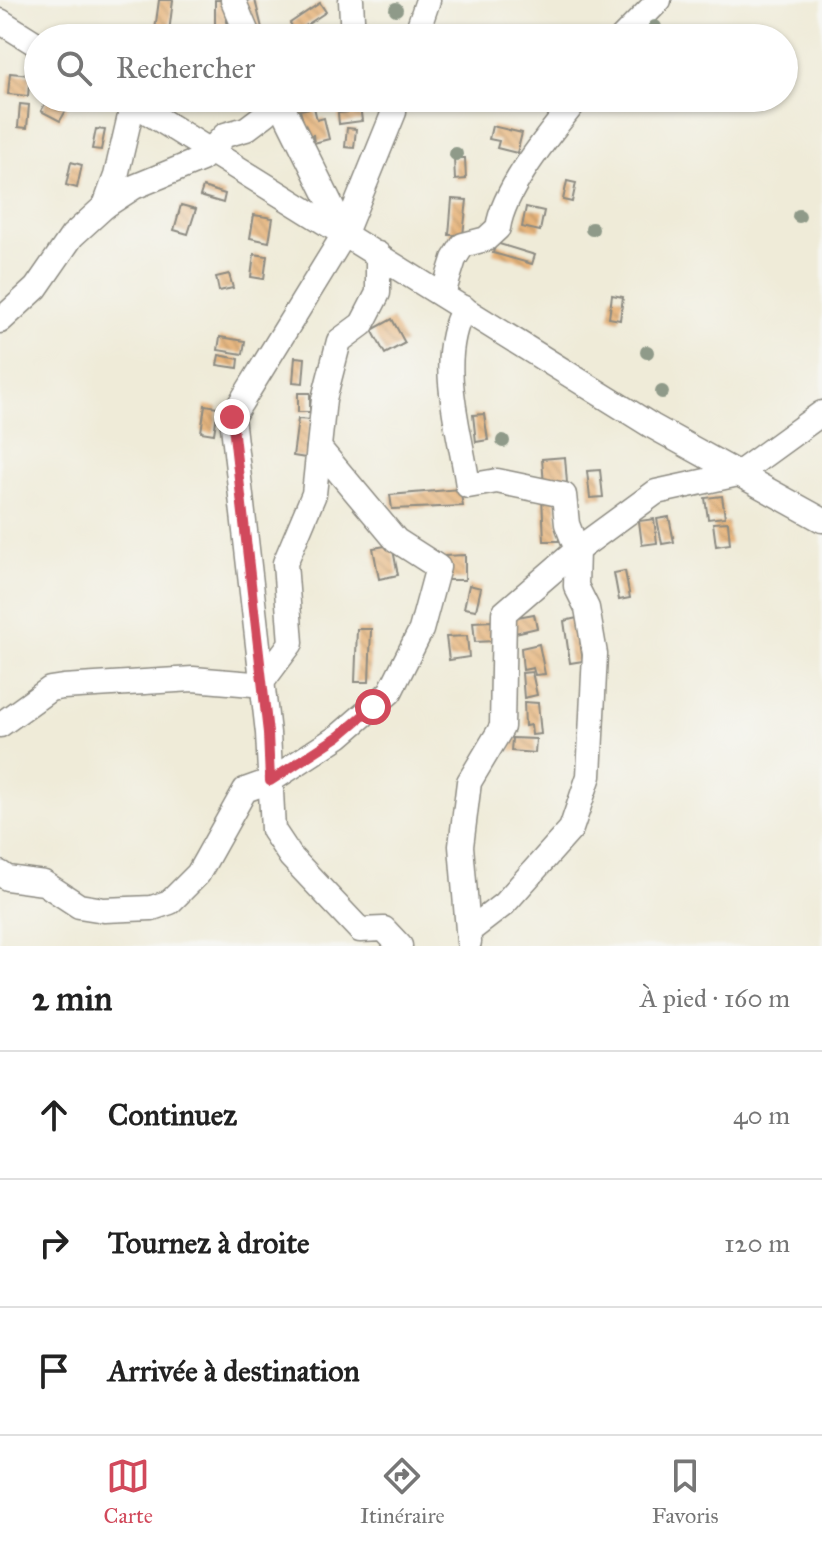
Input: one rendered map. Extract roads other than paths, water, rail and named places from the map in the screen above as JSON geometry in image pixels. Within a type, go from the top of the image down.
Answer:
[{"type":"street","points":[[233,0],[243,24]]},
{"type":"street","points":[[351,0],[352,24]]},
{"type":"street","points":[[420,24],[428,0]]},
{"type":"street","points":[[636,24],[659,0]]},
{"type":"street","points":[[0,21],[24,36]]},
{"type":"street","points":[[105,206],[116,176],[127,112]]},
{"type":"street","points":[[148,112],[652,426],[822,520]]},
{"type":"street","points":[[0,321],[36,288],[72,236],[105,206],[134,187],[213,152],[225,135],[246,129],[267,112]]},
{"type":"street","points":[[283,112],[345,233]]},
{"type":"street","points":[[390,112],[345,233],[232,417],[262,682],[273,830],[291,857],[360,930],[384,929],[400,946]]},
{"type":"street","points":[[443,294],[454,259],[463,245],[486,239],[498,228],[501,206],[548,133],[566,112]]},
{"type":"street","points":[[0,725],[50,689],[193,679],[262,682],[291,643],[285,563],[314,494],[324,399],[339,341],[362,324],[378,293],[378,254]]},
{"type":"street","points":[[464,308],[456,323],[449,361],[468,486],[497,481],[564,495],[567,524],[577,550],[576,586],[587,608],[595,654],[589,776],[571,829],[469,938]]},
{"type":"street","points":[[469,938],[461,846],[469,782],[502,727],[504,613],[577,550],[656,492],[738,474],[822,413]]},
{"type":"street","points":[[0,873],[7,878],[44,883],[79,906],[104,910],[170,902],[198,874],[245,790],[270,781],[339,736],[390,692],[421,630],[438,567],[396,540],[319,448]]}]
